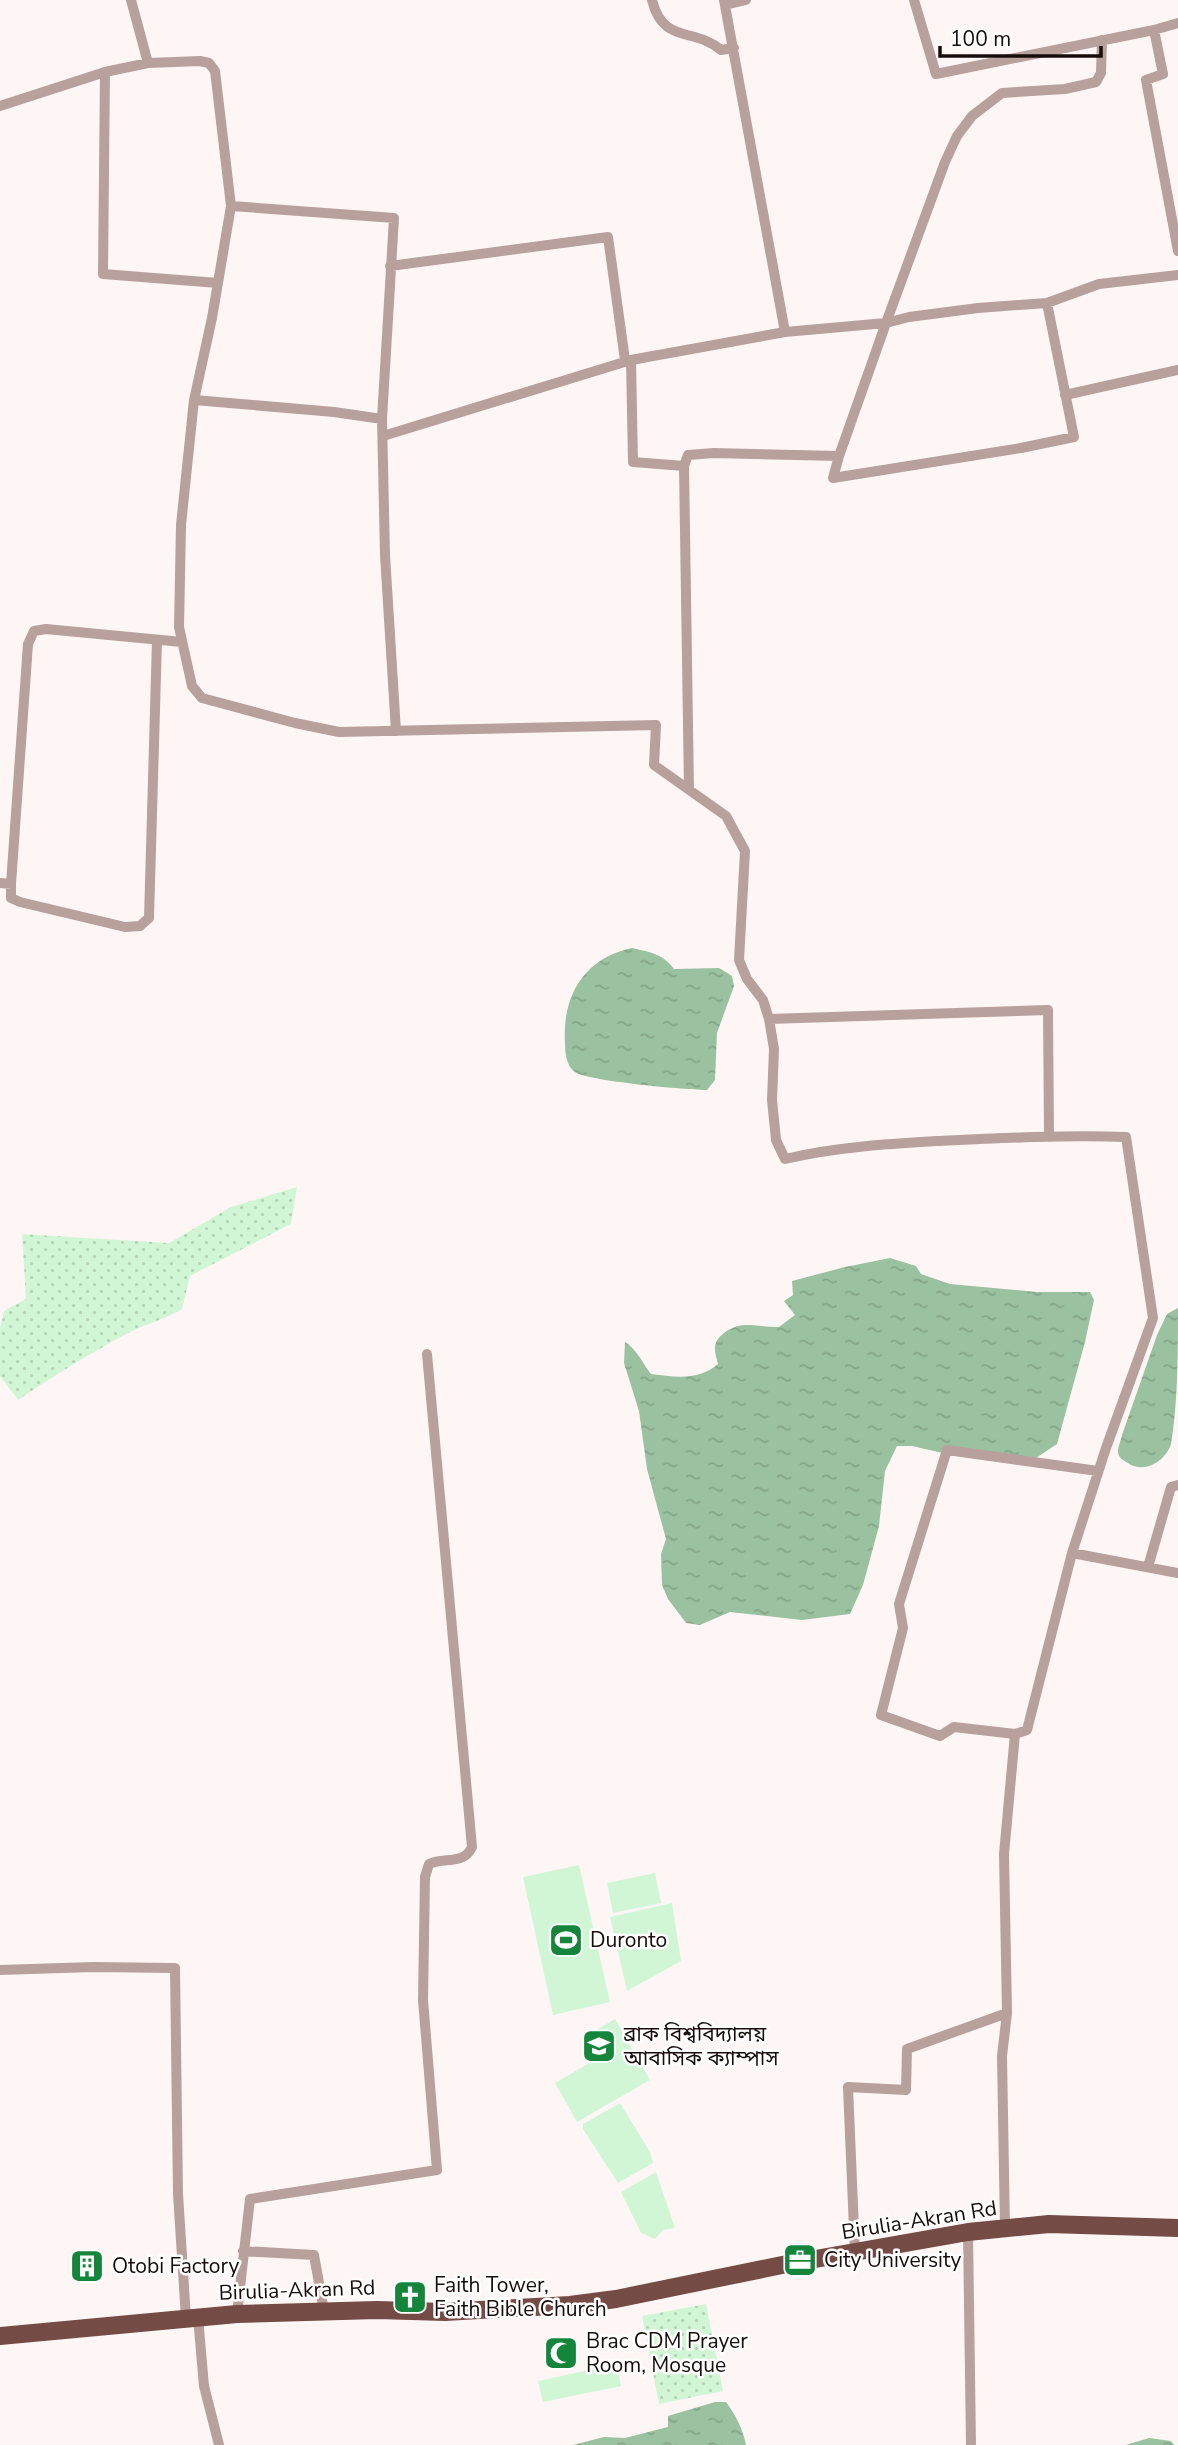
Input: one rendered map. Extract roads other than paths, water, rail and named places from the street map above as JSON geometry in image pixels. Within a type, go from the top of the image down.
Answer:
[{"type":"highway","name":"Birulia-Akran Rd","points":[[0,2336],[237,2314],[377,2310],[445,2312],[570,2305],[616,2299],[787,2264],[968,2232],[1049,2224],[1178,2228]]},
{"type":"street","points":[[131,0],[148,63]]},
{"type":"street","points":[[652,0],[664,26],[687,37],[695,37],[715,45],[721,50],[734,48]]},
{"type":"street","points":[[746,0],[724,3],[785,332]]},
{"type":"street","points":[[914,0],[936,74],[1178,23]]},
{"type":"street","points":[[1154,30],[1163,74],[1146,80],[1178,251]]},
{"type":"street","points":[[1047,303],[1074,437],[833,478],[886,323],[957,136],[972,116],[1002,93],[1065,89],[1097,82],[1101,73],[1102,40]]},
{"type":"street","points":[[0,106],[105,72],[148,63],[201,61],[209,64],[215,71],[231,206],[194,400],[181,525],[179,627],[192,686],[202,698],[339,732],[656,724],[654,765],[726,816],[745,851],[739,960],[747,979],[763,1000],[769,1018],[774,1049],[772,1100],[776,1140],[785,1159],[810,1153],[893,1144],[1049,1135],[1126,1137],[1153,1318],[1098,1471],[1072,1553],[1027,1730],[1015,1734],[954,1727],[940,1736],[881,1715],[903,1628],[899,1604],[947,1450],[1098,1471]]},
{"type":"street","points":[[105,72],[103,274],[218,283]]},
{"type":"street","points":[[1165,182],[1178,180]]},
{"type":"street","points":[[231,206],[394,219],[382,419],[385,555],[396,731]]},
{"type":"street","points":[[390,266],[608,237],[628,360],[633,462],[684,466]]},
{"type":"street","points":[[383,436],[628,360],[785,332],[886,323],[909,317],[978,308],[1047,303],[1099,284],[1178,275]]},
{"type":"street","points":[[1065,395],[1178,370]]},
{"type":"street","points":[[194,400],[334,412],[382,419]]},
{"type":"street","points":[[690,790],[684,466],[688,455],[714,453],[839,456]]},
{"type":"street","points":[[157,640],[149,918],[140,926],[125,927],[11,898],[6,884],[28,643],[34,632],[46,629],[183,642]]},
{"type":"street","points":[[769,1018],[1048,1010],[1049,1135]]},
{"type":"street","points":[[237,2314],[250,2199],[437,2170],[423,2000],[425,1877],[429,1864],[460,1859],[469,1854],[472,1847],[427,1354]]},
{"type":"street","points":[[1148,1567],[1171,1487],[1178,1485]]},
{"type":"street","points":[[1072,1553],[1178,1573]]},
{"type":"street","points":[[1005,2229],[1002,2056],[1007,2013],[1004,1854],[1015,1734]]},
{"type":"street","points":[[0,1970],[93,1966],[175,1968],[178,2193],[192,2317],[204,2386],[219,2445]]},
{"type":"street","points":[[855,2253],[848,2087],[906,2090],[907,2049],[1007,2013]]},
{"type":"street","points":[[968,2232],[971,2445]]},
{"type":"street","points":[[243,2252],[314,2255],[324,2311]]},
{"type":"water","points":[[632,948],[661,957],[674,969],[719,968],[732,976],[734,986],[717,1033],[715,1080],[707,1090],[598,1079],[575,1072],[570,1066],[565,1050],[565,1026],[572,995],[579,982],[601,960]]},
{"type":"water","points":[[890,1258],[916,1266],[921,1274],[950,1284],[1037,1292],[1090,1292],[1094,1300],[1085,1342],[1057,1444],[1036,1458],[947,1454],[912,1446],[897,1446],[885,1471],[879,1526],[863,1585],[850,1614],[802,1620],[730,1612],[700,1625],[686,1623],[668,1599],[662,1585],[661,1554],[666,1539],[647,1469],[639,1411],[624,1363],[625,1342],[636,1352],[651,1374],[686,1376],[703,1373],[718,1364],[716,1343],[720,1336],[731,1329],[744,1325],[779,1327],[795,1315],[784,1301],[793,1295],[792,1281]]},
{"type":"water","points":[[1178,1308],[1178,1359],[1171,1444],[1159,1461],[1147,1467],[1134,1466],[1120,1457],[1119,1445],[1157,1335],[1167,1314]]},
{"type":"water","points":[[715,2402],[726,2402],[738,2422],[746,2445],[573,2445],[604,2437],[625,2438],[668,2427],[668,2416]]},
{"type":"water","points":[[1149,2438],[1171,2441],[1174,2445],[1126,2445]]},
{"type":"place","name":"Duronto","points":[[566,1940]]},
{"type":"place","name":"ব্রাক বিশ্ববিদ্যালয় আবাসিক ক্যাম্পাস","points":[[599,2046]]},
{"type":"place","name":"City University","points":[[800,2260]]},
{"type":"place","name":"Otobi Factory","points":[[87,2266]]},
{"type":"place","name":"Faith Tower, Faith Bible Church","points":[[410,2297]]},
{"type":"place","name":"Brac CDM Prayer Room, Mosque","points":[[561,2353]]}]
